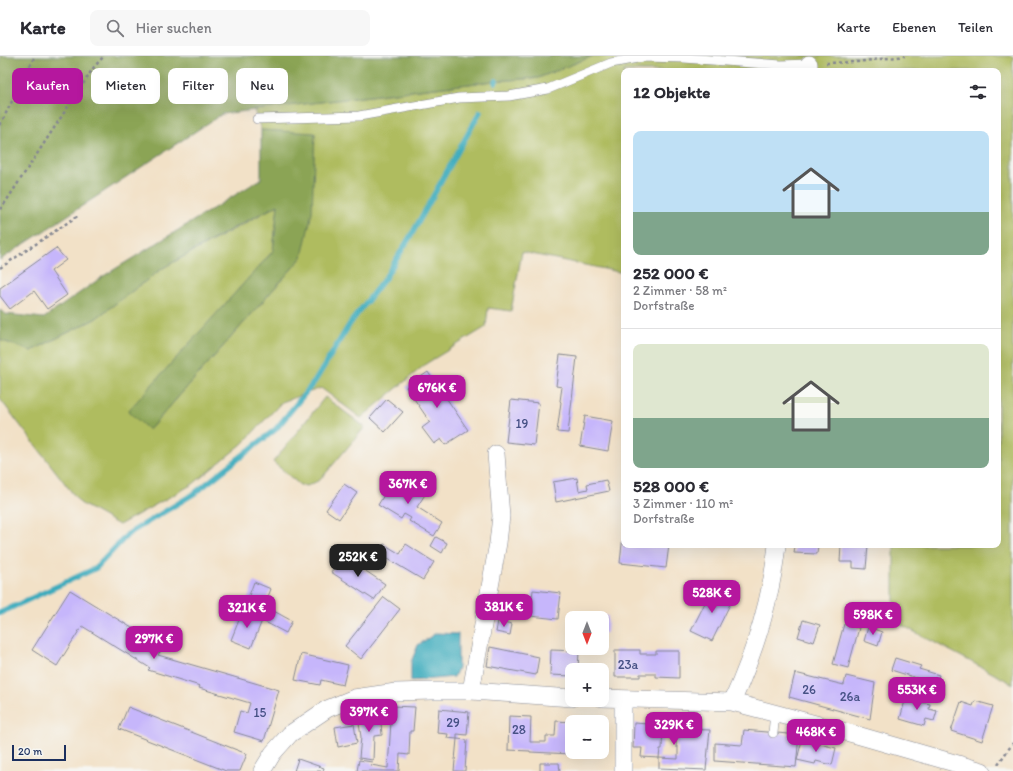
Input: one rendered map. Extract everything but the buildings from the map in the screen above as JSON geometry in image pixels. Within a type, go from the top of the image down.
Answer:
[{"type":"street","points":[[471,691],[498,543],[501,516],[496,454]]},
{"type":"street","points":[[732,702],[746,672],[767,606],[774,572],[777,548]]},
{"type":"street","points":[[262,771],[273,753],[290,734],[327,709],[354,698],[396,692],[471,691],[565,698]]},
{"type":"street","points":[[609,698],[732,702],[990,768]]},
{"type":"street","points":[[623,699],[623,771]]},
{"type":"lane","points":[[257,119],[359,116],[459,98],[509,96],[548,89],[611,63],[643,57],[684,58],[781,65],[808,64]]},
{"type":"lane","points":[[774,733],[775,713]]},
{"type":"path","points":[[0,125],[35,56]]},
{"type":"path","points":[[0,209],[94,67],[104,56]]},
{"type":"path","points":[[808,64],[856,62],[905,56]]},
{"type":"path","points":[[0,268],[79,215]]},
{"type":"path","points":[[990,768],[1013,743]]},
{"type":"green space","points":[[0,56],[593,56],[538,78],[493,81],[222,114],[0,260]]},
{"type":"green space","points":[[593,56],[1013,56],[1013,684],[894,621],[894,548],[1001,548],[1001,68],[621,68],[621,272],[522,252],[511,311],[488,308],[486,327],[427,363],[361,418],[321,388],[282,402],[242,444],[193,484],[119,525],[80,503],[0,399],[0,340],[31,351],[95,319],[163,268],[278,205],[273,251],[214,317],[149,430],[302,257],[315,134],[261,130],[254,110],[493,81],[538,78]]},
{"type":"green space","points":[[261,130],[315,133],[312,212],[302,257],[149,430],[128,411],[273,251],[278,205],[163,268],[95,319],[31,351],[0,340],[0,310],[5,314],[44,318],[102,277],[261,179]]},
{"type":"green space","points":[[325,397],[365,427],[320,480],[307,486],[300,485],[273,462]]},
{"type":"water","points":[[436,633],[458,634],[458,668],[454,677],[411,681],[411,662],[418,645]]},
{"type":"waterway","points":[[0,613],[96,568],[128,534],[195,493],[276,429],[315,381],[351,322],[385,278],[413,232],[480,112]]}]
